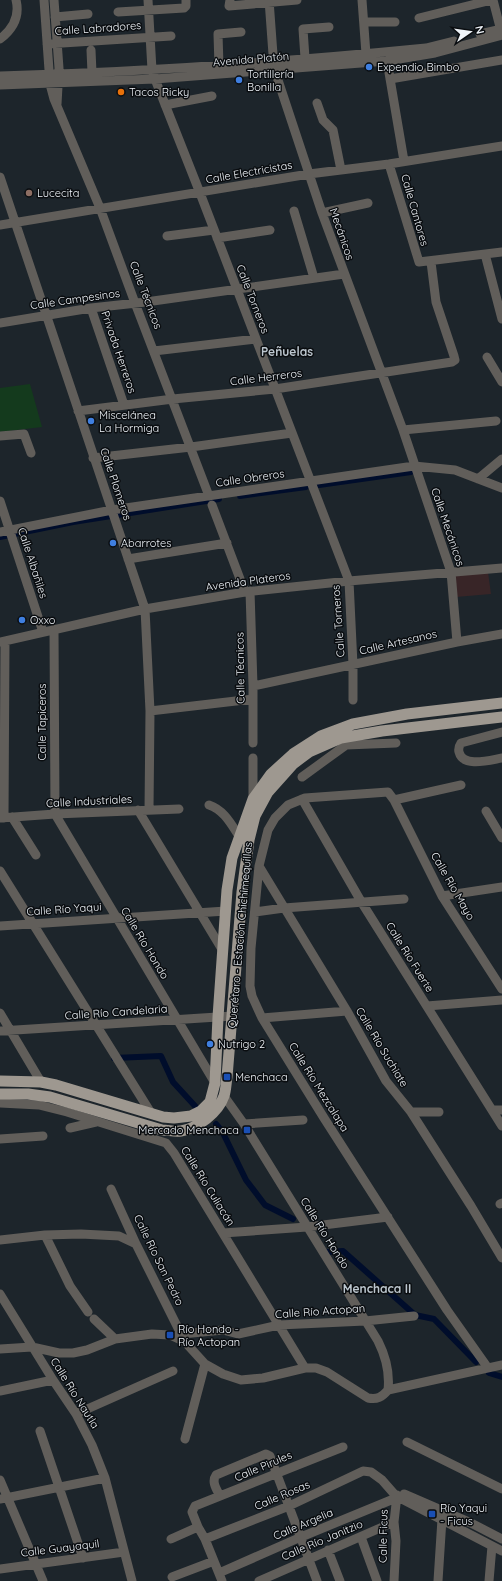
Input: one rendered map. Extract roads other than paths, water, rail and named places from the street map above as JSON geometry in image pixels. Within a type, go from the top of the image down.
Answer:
[{"type":"main road","name":"Querétaro - Estación Chichimequillas","points":[[0,1080],[41,1082],[56,1085],[151,1113],[174,1118],[191,1116],[201,1111],[210,1102],[215,1083],[218,1017],[226,911],[232,858],[253,799],[271,774],[293,754],[321,736],[353,724],[407,714],[502,703]]},
{"type":"main road","name":"Querétaro - Estación Chichimequillas","points":[[4,1098],[28,1094],[162,1130],[175,1131],[192,1127],[205,1120],[218,1107],[224,1096],[233,1016],[242,892],[248,840],[255,816],[268,792],[294,764],[310,752],[382,731],[502,717]]},
{"type":"street","points":[[0,39],[8,33],[15,22],[18,8],[16,0]]},
{"type":"street","points":[[44,0],[52,43]]},
{"type":"street","points":[[52,43],[55,17],[54,0]]},
{"type":"street","name":"Calle Torneros","points":[[148,0],[154,74],[349,581],[353,700]]},
{"type":"street","points":[[118,12],[184,8],[186,6],[186,0]]},
{"type":"street","points":[[230,0],[230,6],[269,1],[297,0]]},
{"type":"street","points":[[362,0],[365,22],[366,54]]},
{"type":"street","name":"Mecánicos","points":[[269,1],[273,65],[322,213],[403,430],[415,468]]},
{"type":"street","points":[[422,17],[496,4],[502,33]]},
{"type":"street","points":[[55,17],[88,14]]},
{"type":"street","points":[[365,22],[395,22]]},
{"type":"street","points":[[305,58],[303,29],[329,27]]},
{"type":"street","points":[[219,66],[218,34],[241,32]]},
{"type":"street","name":"Avenida Platón","points":[[0,76],[54,79],[154,74],[273,65],[305,58],[426,48],[502,33]]},
{"type":"street","name":"Avenida Platón","points":[[0,85],[92,73],[154,74],[219,66],[387,61],[435,52],[502,33]]},
{"type":"street","name":"Calle Labradores","points":[[52,43],[172,36]]},
{"type":"street","name":"Calle Técnicos","points":[[52,43],[54,100],[100,208],[209,496]]},
{"type":"street","name":"Calle Labradores","points":[[91,50],[92,73]]},
{"type":"street","points":[[390,79],[502,60]]},
{"type":"street","name":"Calle Cantores","points":[[387,61],[404,161]]},
{"type":"street","points":[[165,105],[212,96]]},
{"type":"street","points":[[317,103],[323,120],[333,130],[341,170]]},
{"type":"street","name":"Calle Electricistas","points":[[0,225],[309,174],[389,164],[502,146]]},
{"type":"street","name":"Calle Cantores","points":[[389,164],[419,262],[431,262]]},
{"type":"street","name":"Calle Plomeros","points":[[0,177],[144,609],[150,711],[149,810]]},
{"type":"street","points":[[322,213],[368,203]]},
{"type":"street","points":[[294,211],[314,278]]},
{"type":"street","points":[[167,236],[270,230]]},
{"type":"street","points":[[431,262],[502,252]]},
{"type":"street","points":[[485,254],[502,319]]},
{"type":"street","name":"Calle Herreros","points":[[78,411],[172,399],[275,389],[452,362],[455,360],[436,302],[431,262]]},
{"type":"street","name":"Calle Campesinos","points":[[0,323],[91,308],[344,274]]},
{"type":"street","name":"Privada Herreros","points":[[91,308],[124,405]]},
{"type":"street","points":[[154,351],[256,339]]},
{"type":"street","points":[[487,357],[502,382]]},
{"type":"street","points":[[403,430],[496,422]]},
{"type":"street","points":[[94,458],[191,447],[292,433]]},
{"type":"street","points":[[0,436],[24,434],[31,454]]},
{"type":"street","points":[[478,479],[502,459]]},
{"type":"street","name":"Calle Obreros","points":[[0,532],[11,534],[113,513],[209,496],[415,468],[455,470],[502,488]]},
{"type":"street","name":"Calle Mecánicos","points":[[415,468],[451,572],[457,642]]},
{"type":"street","name":"Calle Albañiles","points":[[0,501],[43,632]]},
{"type":"street","name":"Calle Técnicos","points":[[212,505],[247,592],[253,686],[253,744]]},
{"type":"street","points":[[128,559],[226,543]]},
{"type":"street","name":"Avenida Plateros","points":[[3,641],[144,609],[247,592],[349,581],[502,568]]},
{"type":"street","name":"Calle Tapiceros","points":[[54,629],[55,814]]},
{"type":"street","name":"Calle Artesanos","points":[[253,686],[457,642],[502,634]]},
{"type":"street","points":[[3,641],[5,818],[36,855]]},
{"type":"street","points":[[150,711],[253,699]]},
{"type":"street","points":[[502,732],[461,743],[458,751],[465,760],[471,762],[502,758]]},
{"type":"street","points":[[302,777],[344,742],[396,743]]},
{"type":"street","points":[[253,758],[253,799]]},
{"type":"street","points":[[394,800],[461,785]]},
{"type":"street","name":"Calle Río Mayo","points":[[302,799],[383,791],[388,792],[394,800],[442,896],[502,989]]},
{"type":"street","name":"Calle Río Mezcalapa","points":[[302,799],[288,805],[275,818],[268,830],[259,866],[251,948],[250,986],[252,996],[262,1018],[324,1118],[447,1310],[488,1368]]},
{"type":"street","name":"Calle Río Fuerte","points":[[302,799],[362,903],[502,1126]]},
{"type":"street","points":[[210,806],[217,808],[225,815],[239,836]]},
{"type":"street","name":"Calle Industriales","points":[[5,818],[55,814],[179,809]]},
{"type":"street","points":[[138,810],[223,951]]},
{"type":"street","points":[[486,811],[502,838]]},
{"type":"street","name":"Calle Río Hondo","points":[[55,814],[215,1083]]},
{"type":"street","name":"Calle Río Suchiate","points":[[259,866],[386,1081],[411,1112],[502,1258]]},
{"type":"street","points":[[0,871],[151,1113]]},
{"type":"street","points":[[442,896],[502,888]]},
{"type":"street","points":[[255,912],[284,908],[404,899]]},
{"type":"street","name":"Calle Río Yaqui","points":[[0,926],[226,911]]},
{"type":"street","points":[[238,947],[251,948]]},
{"type":"street","points":[[427,1006],[502,1000]]},
{"type":"street","points":[[262,1018],[346,1011]]},
{"type":"street","points":[[0,1013],[41,1082]]},
{"type":"street","name":"Calle Río Candelaria","points":[[0,1031],[233,1016]]},
{"type":"street","name":"Calle Río Hondo","points":[[224,1096],[244,1124],[383,1352],[389,1376],[388,1390]]},
{"type":"street","name":"Calle Río Culiacán","points":[[44,1099],[67,1112],[166,1144],[174,1153],[305,1368]]},
{"type":"street","points":[[492,1110],[502,1110]]},
{"type":"street","points":[[411,1112],[439,1112]]},
{"type":"street","points":[[244,1124],[303,1120]]},
{"type":"street","points":[[70,1128],[96,1122]]},
{"type":"street","points":[[0,1139],[43,1136]]},
{"type":"street","name":"Calle Río San Pedro","points":[[111,1189],[136,1244],[183,1338]]},
{"type":"street","points":[[223,1233],[307,1227],[388,1217]]},
{"type":"street","points":[[0,1240],[45,1235],[100,1234],[119,1236],[136,1244]]},
{"type":"street","points":[[45,1235],[70,1286],[88,1312]]},
{"type":"street","name":"Calle Río Nautla","points":[[0,1294],[32,1347],[76,1414],[92,1445],[105,1478],[132,1581]]},
{"type":"street","name":"Calle Río Actopan","points":[[0,1350],[32,1347],[59,1353],[74,1353],[87,1350],[115,1339],[152,1334],[170,1335],[183,1338],[223,1330],[238,1334],[279,1325],[365,1321],[414,1316]]},
{"type":"street","points":[[94,1319],[115,1339]]},
{"type":"street","points":[[183,1338],[205,1364],[223,1374],[241,1380],[263,1378],[305,1368],[316,1368],[327,1372],[368,1398],[374,1399],[380,1397],[388,1390],[502,1365]]},
{"type":"street","points":[[185,1439],[205,1364]]},
{"type":"street","points":[[76,1414],[174,1371]]},
{"type":"street","points":[[0,1391],[53,1380]]},
{"type":"street","points":[[40,1431],[83,1558]]},
{"type":"street","points":[[407,1442],[502,1489]]},
{"type":"street","name":"Calle Pirules","points":[[198,1527],[192,1512],[195,1506],[276,1472],[343,1447]]},
{"type":"street","points":[[220,1496],[214,1482],[216,1475],[266,1454],[270,1456],[317,1581]]},
{"type":"street","name":"Calle Rosas","points":[[206,1540],[289,1506],[363,1471],[366,1471],[382,1480],[396,1494]]},
{"type":"street","points":[[3,1498],[105,1478]]},
{"type":"street","points":[[0,1480],[3,1498],[35,1563],[42,1581]]},
{"type":"street","points":[[396,1494],[502,1551]]},
{"type":"street","points":[[396,1494],[471,1523],[502,1539]]},
{"type":"street","name":"Calle Ficus","points":[[394,1581],[396,1541],[394,1522],[396,1494]]},
{"type":"street","name":"Calle Argelia","points":[[220,1577],[300,1537],[396,1494]]},
{"type":"street","points":[[438,1581],[442,1519]]},
{"type":"street","name":"Calle Río Janitzio","points":[[259,1581],[269,1579],[309,1558],[394,1522]]},
{"type":"street","points":[[171,1539],[198,1527],[206,1540],[220,1577]]},
{"type":"street","name":"Calle Ficus","points":[[361,1537],[377,1581]]},
{"type":"street","points":[[489,1581],[492,1546]]},
{"type":"street","points":[[328,1550],[340,1581]]},
{"type":"street","name":"Calle Guayaquil","points":[[0,1569],[124,1552]]},
{"type":"street","points":[[172,1577],[214,1561]]},
{"type":"waterway","points":[[319,485],[411,472]]},
{"type":"waterway","points":[[240,496],[306,487]]},
{"type":"waterway","points":[[0,537],[73,522],[219,499]]},
{"type":"waterway","points":[[114,1058],[161,1056],[173,1082],[195,1106]]},
{"type":"waterway","points":[[216,1124],[222,1131],[246,1180],[265,1205],[293,1219]]},
{"type":"waterway","points":[[327,1252],[343,1251],[415,1315],[434,1319],[476,1362]]},
{"type":"waterway","points":[[489,1373],[502,1377]]},
{"type":"place","name":"Expendio Bimbo","points":[[369,67]]},
{"type":"place","name":"Tortillería Bonilla","points":[[239,80]]},
{"type":"place","name":"Tacos Ricky","points":[[121,92]]},
{"type":"place","name":"Lucecita","points":[[29,193]]},
{"type":"place","name":"Miscelánea La Hormiga","points":[[91,421]]},
{"type":"place","name":"Abarrotes","points":[[113,543]]},
{"type":"place","name":"Oxxo","points":[[22,620]]},
{"type":"place","name":"Nutrigo 2","points":[[210,1044]]},
{"type":"place","name":"Menchaca","points":[[227,1077]]},
{"type":"place","name":"Mercado Menchaca","points":[[247,1130]]},
{"type":"place","name":"Río Hondo - Río Actopan","points":[[170,1335]]},
{"type":"place","name":"Río Yaqui - Ficus","points":[[432,1514]]},
{"type":"district","name":"Peñuelas","points":[[287,351]]},
{"type":"district","name":"Menchaca II","points":[[377,1288]]}]
